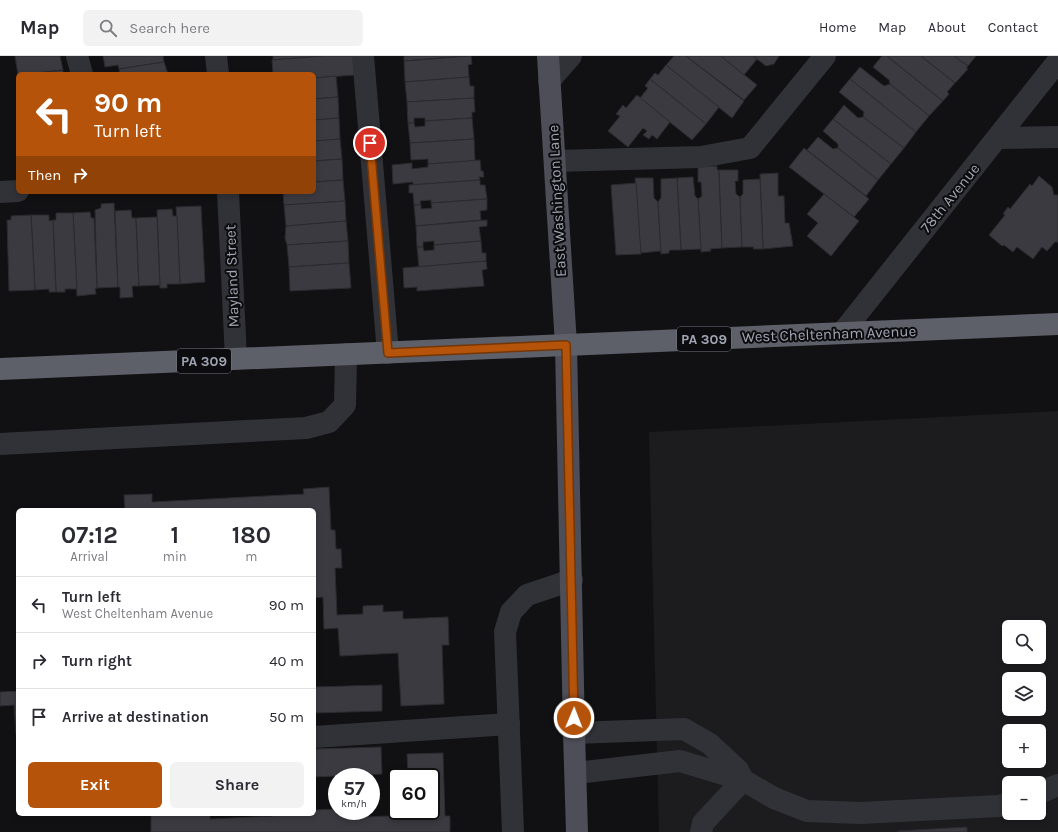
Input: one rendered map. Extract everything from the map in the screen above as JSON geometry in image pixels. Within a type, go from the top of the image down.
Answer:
[{"type":"highway","name":"West Cheltenham Avenue","points":[[0,369],[1058,324]]},
{"type":"main road","name":"East Washington Lane","points":[[548,56],[556,161],[566,345],[577,832]]},
{"type":"street","points":[[77,56],[81,72]]},
{"type":"street","points":[[216,56],[218,72]]},
{"type":"street","points":[[363,56],[388,353]]},
{"type":"street","points":[[549,81],[571,56]]},
{"type":"street","points":[[556,161],[701,157],[750,148],[825,56]]},
{"type":"street","name":"78th Avenue","points":[[842,333],[1058,61]]},
{"type":"street","points":[[998,138],[1058,136]]},
{"type":"street","points":[[0,192],[16,191]]},
{"type":"street","name":"Mayland Street","points":[[228,194],[236,359]]},
{"type":"street","points":[[0,444],[306,428],[329,422],[345,405],[346,354]]},
{"type":"street","points":[[513,832],[505,632],[511,612],[527,595],[572,580]]},
{"type":"street","points":[[316,737],[509,724]]},
{"type":"street","points":[[574,733],[684,729],[710,744],[738,770],[743,780]]},
{"type":"street","points":[[576,773],[680,761],[743,780],[774,798],[807,811],[860,813],[1002,805]]},
{"type":"street","points":[[701,832],[703,823],[743,780]]},
{"type":"street","points":[[1046,790],[1058,785]]},
{"type":"shaded area","points":[[1058,411],[1058,832],[659,832],[649,432]]},
{"type":"building","points":[[15,56],[60,56],[63,70],[45,72],[18,72]]},
{"type":"building","points":[[103,56],[163,56],[164,62],[119,69],[118,65],[105,67]]},
{"type":"building","points":[[273,56],[324,56],[273,60]]},
{"type":"building","points":[[324,56],[354,56],[355,75],[316,78],[316,72],[273,72],[272,60]]},
{"type":"building","points":[[404,56],[462,56],[404,61]]},
{"type":"building","points":[[471,56],[472,64],[468,65],[469,77],[405,82],[404,61]]},
{"type":"building","points":[[674,56],[686,56],[744,101],[732,118],[666,65]]},
{"type":"building","points":[[686,56],[721,56],[757,85],[744,100]]},
{"type":"building","points":[[721,56],[753,56],[757,59],[744,75]]},
{"type":"building","points":[[753,56],[779,56],[774,64],[766,66]]},
{"type":"building","points":[[882,56],[887,56],[943,101],[929,116],[890,84],[889,80],[873,67]]},
{"type":"building","points":[[887,56],[921,56],[955,83],[947,92],[949,94],[943,101]]},
{"type":"building","points":[[921,56],[954,56],[968,66],[966,68],[968,69],[955,83]]},
{"type":"building","points":[[954,56],[976,56],[968,66]]},
{"type":"building","points":[[164,62],[167,72],[120,72],[119,69]]},
{"type":"building","points":[[666,65],[719,107],[706,124],[650,79],[655,73],[658,75]]},
{"type":"building","points":[[860,67],[884,86],[890,84],[929,116],[916,132],[850,79]]},
{"type":"building","points":[[63,70],[63,72],[48,72]]},
{"type":"building","points":[[336,76],[338,97],[316,99],[316,78]]},
{"type":"building","points":[[469,77],[470,86],[474,86],[474,98],[407,102],[405,82]]},
{"type":"building","points":[[650,79],[706,124],[692,140],[640,98],[648,88],[645,86]]},
{"type":"building","points":[[850,79],[916,132],[904,148],[863,117],[864,112],[839,92]]},
{"type":"building","points":[[637,95],[670,122],[657,139],[652,135],[649,139],[643,135],[647,131],[643,128],[628,147],[608,131],[620,116],[616,114],[623,105],[626,108]]},
{"type":"building","points":[[338,97],[339,118],[316,120],[316,99]]},
{"type":"building","points":[[474,98],[475,112],[472,112],[472,118],[425,121],[425,118],[414,118],[414,123],[408,123],[407,102]]},
{"type":"building","points":[[844,105],[858,118],[863,117],[904,148],[891,164],[833,119]]},
{"type":"building","points":[[339,118],[340,139],[316,141],[316,120]]},
{"type":"building","points":[[472,118],[474,139],[410,143],[408,123],[414,123],[415,127],[425,126],[425,121]]},
{"type":"building","points":[[833,119],[891,164],[878,180],[838,148],[838,144],[823,131]]},
{"type":"building","points":[[818,137],[833,149],[838,148],[878,180],[866,196],[807,150]]},
{"type":"building","points":[[340,139],[342,159],[316,161],[316,141]]},
{"type":"building","points":[[474,139],[475,161],[428,164],[428,159],[411,160],[410,143]]},
{"type":"building","points":[[804,148],[869,199],[854,217],[789,167]]},
{"type":"building","points":[[342,159],[343,180],[316,182],[316,161]]},
{"type":"building","points":[[480,160],[481,171],[483,171],[484,177],[479,177],[480,180],[413,185],[413,182],[393,184],[392,165],[412,163],[412,169],[428,167],[428,164]]},
{"type":"building","points":[[717,166],[717,170],[719,170],[722,248],[710,249],[711,251],[701,252],[698,199],[702,196],[701,182],[698,182],[698,167]]},
{"type":"building","points":[[719,170],[738,170],[738,181],[735,181],[736,194],[740,197],[742,247],[722,248]]},
{"type":"building","points":[[778,173],[778,196],[784,196],[785,223],[789,223],[793,246],[763,249],[760,174]]},
{"type":"building","points":[[1039,176],[1052,187],[1054,195],[1058,195],[1058,242],[1055,242],[1047,251],[1042,247],[1033,259],[1017,247],[1013,252],[1004,245],[1002,246],[989,235],[1005,215],[1003,214],[1008,207],[1010,209],[1030,184],[1032,186]]},
{"type":"building","points":[[693,177],[695,196],[698,199],[701,249],[681,250],[677,178]]},
{"type":"building","points":[[635,178],[653,178],[654,198],[658,202],[661,251],[640,253]]},
{"type":"building","points":[[677,178],[681,250],[671,250],[669,253],[661,254],[658,202],[661,198],[661,179]]},
{"type":"building","points":[[760,179],[763,249],[753,249],[754,247],[742,247],[740,197],[743,194],[743,180]]},
{"type":"building","points":[[343,180],[345,201],[284,205],[283,194],[316,194],[316,182]]},
{"type":"building","points":[[480,180],[480,185],[485,185],[487,199],[431,203],[431,200],[420,201],[421,205],[414,205],[413,193],[409,193],[409,185]]},
{"type":"building","points":[[636,183],[641,254],[616,255],[611,185]]},
{"type":"building","points":[[824,194],[859,221],[831,256],[807,236],[818,223],[807,214]]},
{"type":"building","points":[[487,199],[487,210],[480,211],[481,220],[416,226],[414,205],[421,205],[421,209],[432,208],[431,203]]},
{"type":"building","points":[[345,201],[346,221],[286,226],[284,205]]},
{"type":"building","points":[[114,203],[118,287],[97,288],[95,210],[101,208],[101,204]]},
{"type":"building","points":[[201,206],[205,282],[180,284],[176,207]]},
{"type":"building","points":[[172,209],[173,216],[177,216],[180,284],[167,284],[167,288],[160,288],[157,210]]},
{"type":"building","points":[[131,210],[132,218],[136,218],[139,286],[132,286],[133,297],[120,298],[120,287],[118,287],[115,211]]},
{"type":"building","points":[[90,212],[91,218],[94,218],[97,288],[95,289],[96,294],[77,296],[73,213]]},
{"type":"building","points":[[56,213],[73,213],[77,289],[65,289],[65,292],[56,292],[53,220],[56,220]]},
{"type":"building","points":[[31,215],[49,215],[49,221],[53,220],[56,292],[49,292],[49,289],[35,290]]},
{"type":"building","points":[[31,215],[35,290],[9,291],[7,220],[11,220],[11,216]]},
{"type":"building","points":[[157,217],[160,285],[139,286],[136,218]]},
{"type":"building","points":[[487,220],[487,226],[479,227],[481,241],[434,245],[434,241],[423,242],[423,247],[417,247],[416,226]]},
{"type":"building","points":[[346,221],[348,241],[287,245],[285,238],[286,226]]},
{"type":"building","points":[[348,241],[349,263],[289,267],[287,245]]},
{"type":"building","points":[[481,241],[482,253],[486,253],[486,261],[419,267],[417,247],[423,247],[424,251],[434,250],[434,245]]},
{"type":"building","points":[[486,261],[487,269],[482,270],[484,286],[417,291],[417,287],[404,288],[403,268]]},
{"type":"building","points":[[349,263],[351,288],[290,291],[289,267]]},
{"type":"building","points":[[329,487],[331,530],[335,530],[336,549],[341,549],[342,568],[335,568],[337,615],[363,614],[363,606],[383,605],[383,612],[403,611],[403,619],[448,617],[449,645],[442,645],[444,704],[401,706],[398,653],[340,656],[338,628],[324,629],[323,597],[316,598],[316,508],[125,508],[124,495],[152,494],[152,502],[304,494],[303,489]]},
{"type":"building","points":[[382,685],[382,711],[316,713],[316,687]]},
{"type":"building","points":[[16,691],[16,735],[14,705],[0,706],[0,692]]},
{"type":"building","points":[[381,747],[382,774],[380,774],[380,768],[328,768],[328,776],[316,777],[316,749]]},
{"type":"building","points":[[443,753],[445,816],[450,816],[450,832],[151,832],[151,816],[210,816],[210,819],[273,816],[316,816],[316,810],[328,809],[328,820],[380,820],[380,816],[388,816],[388,820],[440,820],[440,768],[408,768],[407,754]]},
{"type":"building","points":[[967,827],[967,832],[898,832],[898,831]]},
{"type":"route","points":[[370,143],[388,353],[566,345],[574,718]]}]
